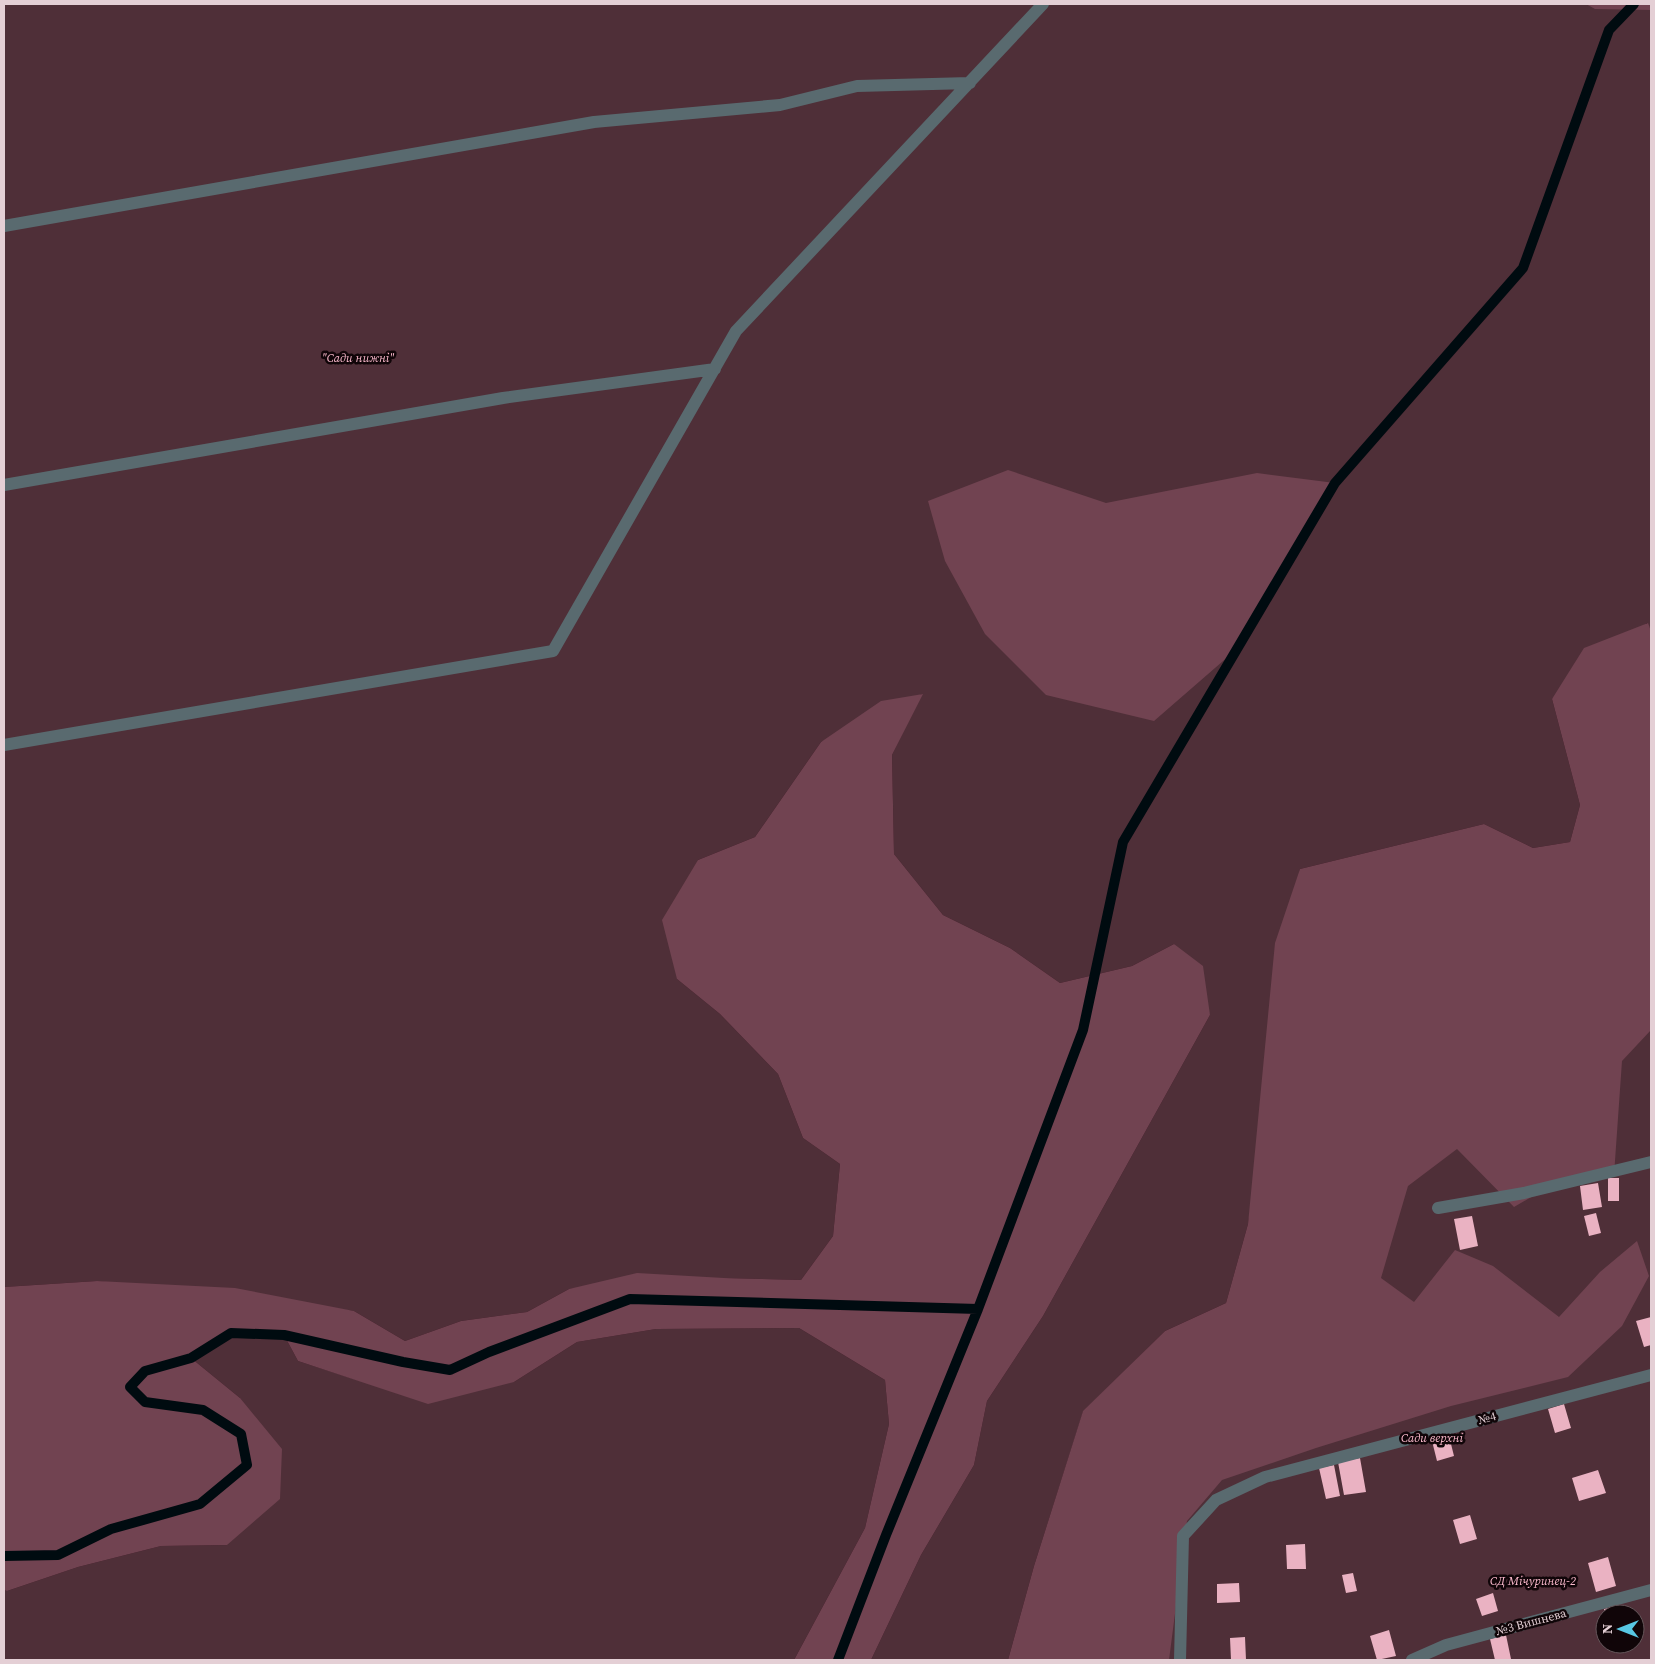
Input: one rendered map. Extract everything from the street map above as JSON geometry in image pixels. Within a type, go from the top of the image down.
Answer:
[{"type":"lane","points":[[4,744],[553,651],[736,332],[1043,4]]},
{"type":"lane","points":[[4,226],[594,122],[780,106],[857,86],[970,83]]},
{"type":"lane","points":[[4,486],[503,398],[715,369]]},
{"type":"lane","points":[[1438,1208],[1524,1193],[1651,1162]]},
{"type":"lane","name":"№4","points":[[1180,1660],[1183,1536],[1216,1500],[1265,1477],[1651,1375]]},
{"type":"lane","name":"№3 Вишнева","points":[[1412,1660],[1446,1644],[1651,1590]]},
{"type":"green space","name":"\"Сади нижні\"","points":[[4,4],[1651,4],[1651,631],[1647,623],[1552,699],[1580,805],[1570,842],[1533,848],[1484,824],[1300,869],[1248,1224],[1226,1303],[1165,1331],[1083,1412],[1034,1566],[1008,1660],[871,1660],[921,1555],[974,1465],[987,1401],[1043,1316],[1210,1015],[1174,944],[1132,966],[1060,983],[1010,948],[943,915],[894,854],[892,755],[922,694],[821,742],[755,837],[698,860],[677,979],[720,1014],[778,1074],[803,1138],[840,1164],[833,1236],[801,1280],[724,1278],[569,1289],[527,1312],[461,1321],[405,1341],[354,1311],[97,1281],[4,1287]]},
{"type":"green space","name":"Сади верхні","points":[[1651,898],[1651,1660],[1138,1660],[1307,1088]]},
{"type":"green space","points":[[799,1328],[885,1380],[889,1424],[865,1528],[794,1660],[4,1660],[4,1590],[7,1591],[78,1567],[161,1546],[227,1545],[240,1398],[191,1358],[231,1333],[284,1335],[298,1361],[360,1381],[514,1382],[577,1342],[656,1329]]},
{"type":"shaded area","points":[[1586,4],[1651,4],[1651,10],[1595,9]]},
{"type":"shaded area","points":[[1008,470],[1106,503],[1257,473],[1335,483],[1238,648],[1154,721],[1046,695],[985,634],[945,561],[928,501]]},
{"type":"shaded area","points":[[1648,623],[1651,631],[1651,1030],[1622,1061],[1614,1175],[1557,1182],[1514,1207],[1457,1149],[1408,1186],[1381,1278],[1414,1302],[1455,1250],[1493,1266],[1559,1317],[1600,1272],[1637,1241],[1649,1276],[1622,1326],[1568,1377],[1451,1406],[1316,1448],[1222,1480],[1187,1521],[1169,1660],[1008,1660],[1034,1566],[1083,1411],[1165,1331],[1226,1303],[1248,1224],[1275,943],[1300,869],[1484,824],[1533,848],[1570,842],[1580,805],[1552,699],[1584,648]]},
{"type":"shaded area","points":[[923,694],[892,755],[894,854],[943,915],[1010,948],[1060,983],[1132,966],[1174,944],[1203,966],[1210,1015],[1043,1316],[987,1401],[974,1465],[921,1555],[871,1660],[794,1660],[865,1528],[889,1424],[885,1380],[799,1328],[656,1329],[577,1342],[514,1382],[428,1404],[298,1361],[284,1335],[231,1333],[191,1358],[240,1398],[282,1449],[280,1499],[227,1545],[161,1546],[78,1567],[7,1591],[4,1590],[4,1287],[97,1281],[235,1288],[354,1311],[405,1341],[461,1321],[527,1312],[569,1289],[637,1273],[801,1280],[833,1236],[840,1164],[803,1138],[778,1074],[720,1014],[677,979],[662,920],[698,860],[755,837],[821,742],[881,701]]},
{"type":"building","points":[[1608,1178],[1619,1178],[1619,1201],[1608,1201]]},
{"type":"building","points":[[1598,1183],[1602,1207],[1583,1210],[1580,1186]]},
{"type":"building","points":[[1596,1213],[1601,1233],[1589,1236],[1584,1216]]},
{"type":"building","points":[[1472,1216],[1478,1246],[1460,1250],[1454,1219]]},
{"type":"building","points":[[1651,1317],[1651,1345],[1644,1347],[1636,1321]]},
{"type":"building","points":[[1564,1404],[1571,1428],[1555,1433],[1548,1409]]},
{"type":"building","points":[[1449,1436],[1454,1456],[1437,1461],[1432,1441]]},
{"type":"building","points":[[1360,1458],[1366,1492],[1344,1495],[1338,1462]]},
{"type":"building","points":[[1334,1465],[1340,1496],[1326,1499],[1319,1468]]},
{"type":"building","points":[[1598,1470],[1606,1493],[1579,1501],[1572,1478]]},
{"type":"building","points":[[1470,1515],[1477,1539],[1460,1544],[1453,1520]]},
{"type":"building","points":[[1305,1544],[1306,1569],[1287,1569],[1286,1545]]},
{"type":"building","points":[[1608,1557],[1616,1586],[1596,1592],[1588,1563]]},
{"type":"building","points":[[1353,1573],[1357,1591],[1346,1593],[1342,1575]]},
{"type":"building","points":[[1239,1583],[1240,1602],[1217,1603],[1217,1584]]},
{"type":"building","points":[[1493,1593],[1498,1611],[1482,1616],[1476,1599]]},
{"type":"building","points":[[1389,1630],[1396,1656],[1377,1660],[1370,1636]]},
{"type":"building","points":[[1506,1635],[1511,1659],[1495,1660],[1490,1639]]},
{"type":"building","points":[[1245,1637],[1246,1660],[1231,1660],[1230,1638]]},
{"type":"waterway","points":[[838,1660],[886,1535],[978,1309],[1083,1030],[1123,842],[1335,483],[1523,268],[1609,30],[1634,4]]},
{"type":"waterway","points":[[4,1556],[58,1555],[111,1529],[200,1504],[247,1465],[241,1434],[203,1410],[145,1402],[130,1387],[145,1371],[191,1358],[231,1333],[284,1335],[403,1362],[450,1370],[489,1352],[630,1299],[978,1309]]},
{"type":"park label","name":"СД Мічуринец-2","points":[[1533,1581]]}]
